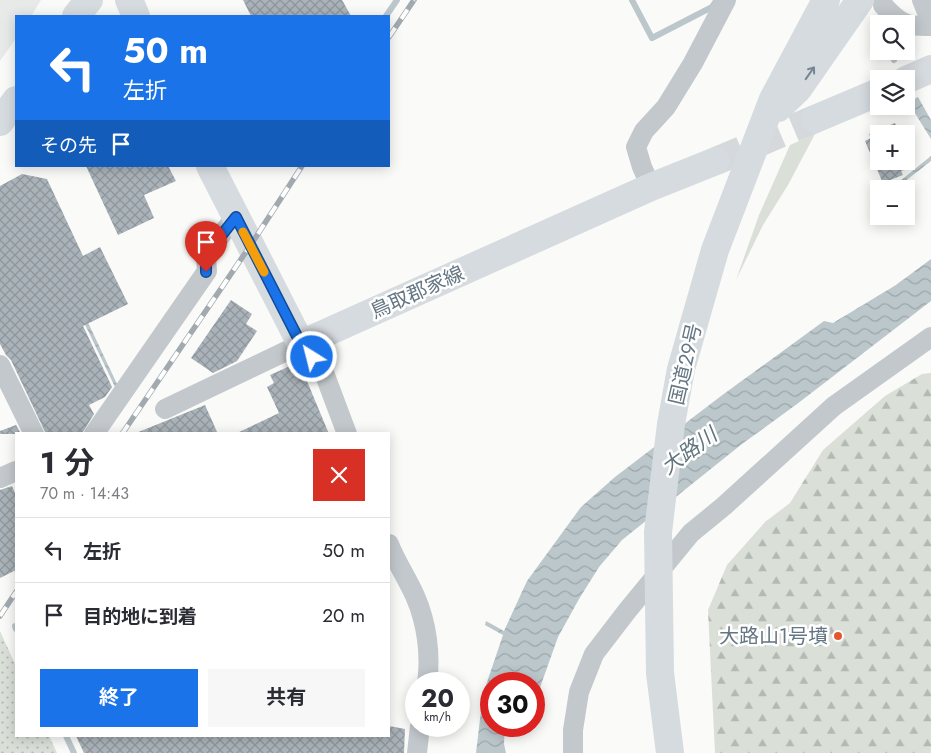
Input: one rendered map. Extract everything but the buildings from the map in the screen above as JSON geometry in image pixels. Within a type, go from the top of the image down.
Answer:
[{"type":"main road","points":[[77,15],[89,0]]},
{"type":"main road","points":[[129,0],[136,15]]},
{"type":"main road","points":[[768,110],[811,0]]},
{"type":"main road","name":"国道29号","points":[[670,753],[660,673],[658,532],[671,424],[681,369],[715,250],[768,110],[826,0]]},
{"type":"main road","points":[[768,110],[798,89],[872,2]]},
{"type":"main road","points":[[915,76],[931,69]]},
{"type":"main road","points":[[815,120],[870,96]]},
{"type":"main road","points":[[0,122],[15,101]]},
{"type":"main road","name":"鳥取郡家線","points":[[301,344],[651,187],[716,161]]},
{"type":"main road","points":[[211,167],[301,344]]},
{"type":"street","points":[[651,187],[636,147],[644,131],[666,107],[693,64],[726,0]]},
{"type":"street","points":[[872,2],[895,20],[916,27],[931,24],[922,0]]},
{"type":"street","points":[[95,432],[206,272],[206,255],[236,217]]},
{"type":"street","points":[[573,753],[573,730],[579,692],[594,654],[691,532],[724,506],[834,406],[931,337]]},
{"type":"street","points":[[165,409],[301,344],[323,370],[346,432]]},
{"type":"street","points":[[0,365],[33,432]]},
{"type":"street","points":[[0,478],[15,471]]},
{"type":"street","points":[[390,546],[416,597],[426,634],[429,672]]},
{"type":"street","points":[[417,753],[419,737]]},
{"type":"shaded area","points":[[0,0],[41,0],[32,15],[15,15],[15,39],[0,61]]},
{"type":"green space","points":[[815,134],[788,185],[763,225],[736,280],[759,215],[790,145]]},
{"type":"green space","points":[[931,373],[931,753],[715,753],[708,610],[727,565],[765,522],[790,503],[823,450],[885,396],[922,374]]},
{"type":"green space","points":[[0,631],[15,664],[15,737],[49,737],[57,753],[0,753]]},
{"type":"water","points":[[918,97],[931,120],[931,139],[915,113],[915,98]]},
{"type":"water","points":[[931,156],[931,161],[907,180],[901,180]]},
{"type":"water","name":"大路川","points":[[931,259],[931,301],[742,444],[622,540],[599,567],[579,599],[558,637],[545,674],[545,672],[490,672],[503,635],[485,625],[486,621],[504,631],[527,581],[581,507],[615,477],[721,396],[824,321],[833,323],[896,285]]},
{"type":"water","points":[[60,263],[117,384],[115,387],[56,264]]},
{"type":"water","points":[[480,719],[480,737],[504,737],[506,753],[476,753]]},
{"type":"waterway","points":[[387,15],[397,0]]},
{"type":"waterway","points":[[632,0],[652,38],[712,7],[716,1]]},
{"type":"waterway","points":[[66,737],[74,753]]},
{"type":"tunnel","points":[[716,161],[815,119]]},
{"type":"railway","points":[[390,36],[414,0]]},
{"type":"railway","points":[[123,432],[301,167]]},
{"type":"railway","points":[[0,616],[15,594]]},
{"type":"slow traffic","points":[[243,232],[264,272]]},
{"type":"place","name":"大路山1号墳","points":[[838,636]]},
{"type":"route","points":[[206,272],[206,255],[236,217],[301,344],[312,357]]}]
